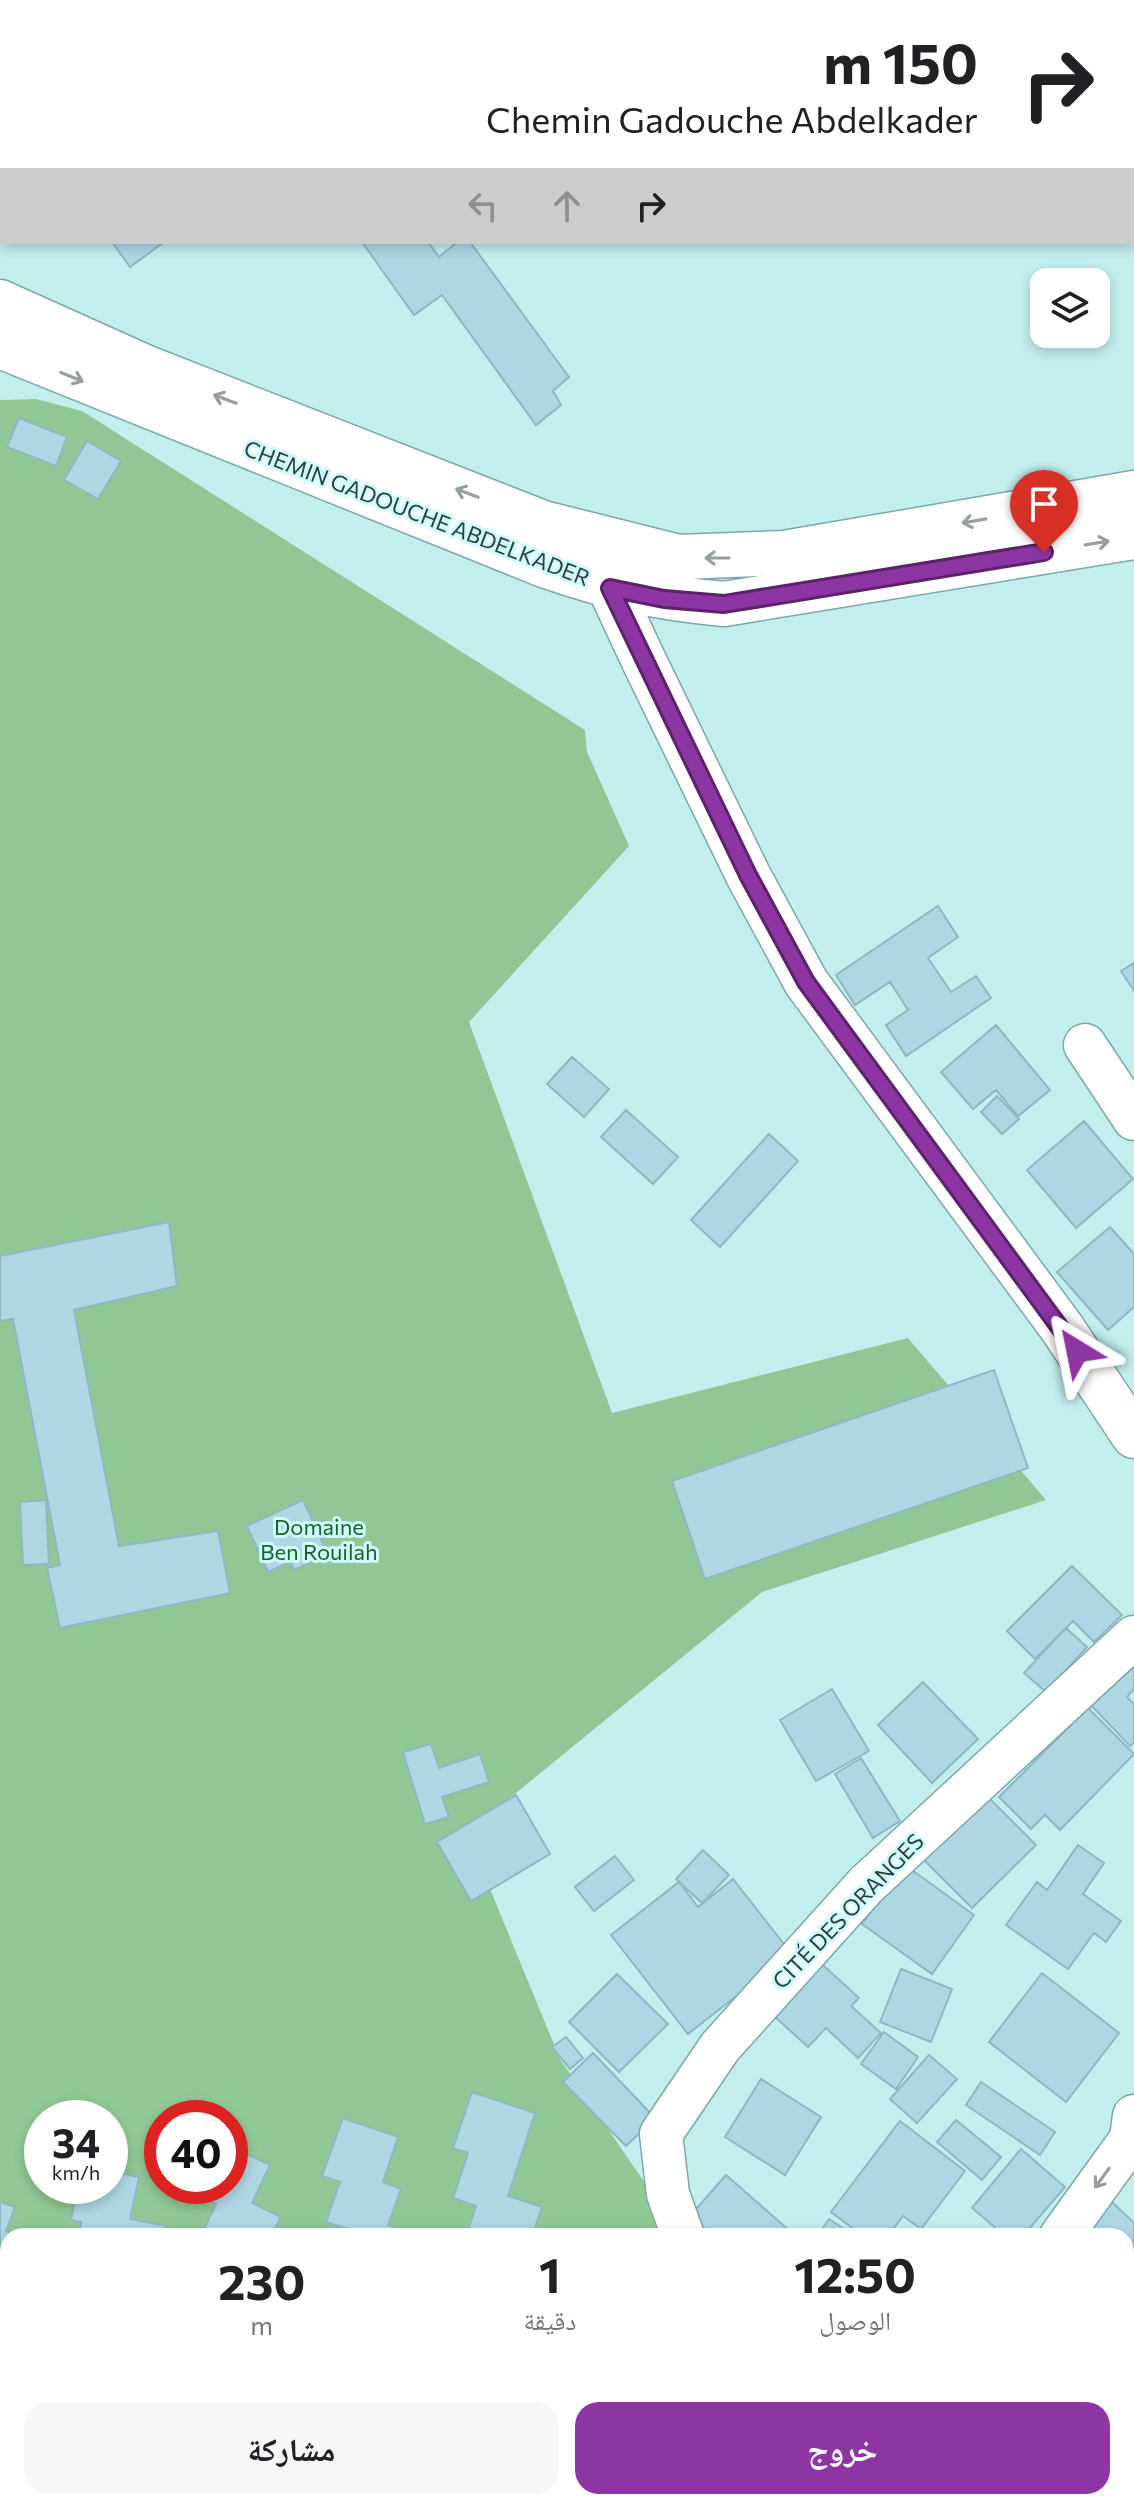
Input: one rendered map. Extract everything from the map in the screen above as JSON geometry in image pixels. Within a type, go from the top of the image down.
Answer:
[{"type":"main road","name":"CHEMIN GADOUCHE ABDELKADER","points":[[0,302],[161,374],[543,523],[679,557],[729,558],[784,553],[1134,493]]},
{"type":"main road","name":"CHEMIN GADOUCHE ABDELKADER","points":[[0,346],[457,530],[610,588],[664,599],[724,604],[1134,537]]},
{"type":"main road","points":[[589,536],[607,557],[610,588],[748,875],[806,982],[1131,1423]]},
{"type":"main road","points":[[610,588],[653,552]]},
{"type":"street","points":[[1085,1045],[1134,1119]]},
{"type":"street","name":"CITÉ DES ORANGES","points":[[680,2228],[668,2194],[661,2134],[720,2047],[866,1885],[1134,1637]]},
{"type":"street","points":[[1067,2228],[1133,2132]]},
{"type":"green space","name":"Domaine Ben Rouilah","points":[[36,399],[82,411],[585,730],[587,752],[629,846],[469,1022],[612,1413],[908,1338],[1046,1500],[762,1592],[467,1833],[560,2059],[647,2186],[671,2228],[0,2228],[0,400]]},
{"type":"building","points":[[113,244],[161,244],[130,267]]},
{"type":"building","points":[[363,244],[429,244],[439,257],[455,244],[471,244],[569,377],[553,391],[561,405],[536,425],[442,295],[414,315]]},
{"type":"building","points":[[19,418],[67,437],[56,466],[7,447]]},
{"type":"building","points":[[87,441],[121,461],[98,499],[64,480]]},
{"type":"building","points":[[938,906],[958,937],[928,958],[951,992],[976,976],[991,998],[906,1056],[886,1025],[908,1010],[890,982],[855,1005],[836,975]]},
{"type":"building","points":[[1134,963],[1134,991],[1121,971]]},
{"type":"building","points":[[996,1025],[1050,1090],[1018,1116],[996,1090],[973,1109],[941,1072]]},
{"type":"building","points":[[572,1057],[609,1089],[584,1117],[547,1084]]},
{"type":"building","points":[[997,1096],[1019,1119],[1002,1134],[981,1112]]},
{"type":"building","points":[[626,1110],[678,1157],[653,1184],[601,1137]]},
{"type":"building","points":[[1084,1121],[1133,1179],[1076,1228],[1027,1170]]},
{"type":"building","points":[[769,1134],[798,1161],[720,1247],[691,1220]]},
{"type":"building","points":[[169,1222],[177,1286],[74,1310],[119,1546],[218,1531],[230,1593],[60,1628],[47,1568],[60,1565],[13,1319],[0,1321],[0,1256]]},
{"type":"building","points":[[1110,1227],[1134,1254],[1134,1307],[1108,1330],[1057,1272]]},
{"type":"building","points":[[994,1370],[1028,1468],[705,1579],[672,1481]]},
{"type":"building","points":[[46,1500],[49,1564],[23,1565],[20,1502]]},
{"type":"building","points":[[303,1500],[328,1555],[294,1570],[290,1562],[268,1572],[247,1526]]},
{"type":"building","points":[[1072,1566],[1122,1615],[1094,1642],[1073,1621],[1035,1659],[1007,1631]]},
{"type":"building","points":[[1066,1628],[1087,1647],[1046,1692],[1024,1673]]},
{"type":"building","points":[[1134,1663],[1134,1689],[1127,1697],[1134,1704],[1134,1743],[1130,1746],[1087,1701]]},
{"type":"building","points":[[923,1682],[978,1739],[932,1783],[878,1725]]},
{"type":"building","points":[[832,1689],[869,1751],[816,1781],[780,1720]]},
{"type":"building","points":[[1088,1708],[1134,1754],[1060,1830],[1045,1815],[1031,1829],[999,1797]]},
{"type":"building","points":[[431,1744],[439,1768],[480,1754],[489,1782],[442,1797],[449,1817],[425,1824],[403,1752]]},
{"type":"building","points":[[861,1758],[900,1821],[873,1838],[835,1774]]},
{"type":"building","points":[[985,1794],[1036,1845],[972,1908],[921,1857]]},
{"type":"building","points":[[516,1795],[550,1854],[471,1901],[437,1842]]},
{"type":"building","points":[[1078,1845],[1104,1863],[1083,1894],[1121,1921],[1106,1942],[1094,1933],[1068,1969],[1006,1925],[1037,1882],[1047,1890]]},
{"type":"building","points":[[703,1850],[729,1875],[702,1903],[676,1879]]},
{"type":"building","points":[[615,1856],[634,1880],[594,1911],[575,1887]]},
{"type":"building","points":[[905,1865],[974,1915],[932,1974],[862,1924]]},
{"type":"building","points":[[733,1879],[791,1953],[688,2034],[611,1935],[679,1882],[698,1907]]},
{"type":"building","points":[[811,1954],[859,1998],[851,2006],[881,2033],[858,2058],[826,2028],[808,2047],[764,2007]]},
{"type":"building","points":[[901,1969],[952,1989],[931,2042],[880,2022]]},
{"type":"building","points":[[1042,1973],[1119,2033],[1066,2102],[989,2042]]},
{"type":"building","points":[[617,1974],[668,2024],[619,2072],[569,2022]]},
{"type":"building","points":[[884,2032],[918,2057],[896,2089],[861,2064]]},
{"type":"building","points":[[566,2037],[583,2058],[570,2069],[552,2047]]},
{"type":"building","points":[[593,2053],[655,2118],[626,2146],[563,2082]]},
{"type":"building","points":[[929,2055],[957,2079],[917,2123],[890,2099]]},
{"type":"building","points":[[761,2079],[821,2117],[785,2175],[725,2137]]},
{"type":"building","points":[[981,2082],[1055,2132],[1040,2155],[966,2105]]},
{"type":"building","points":[[472,2092],[535,2113],[508,2196],[542,2207],[535,2228],[469,2228],[476,2206],[453,2198],[468,2153],[453,2148]]},
{"type":"building","points":[[343,2118],[398,2137],[383,2182],[401,2189],[388,2225],[395,2228],[345,2228],[326,2222],[340,2182],[322,2176]]},
{"type":"building","points":[[956,2120],[1001,2157],[982,2180],[937,2142]]},
{"type":"building","points":[[900,2121],[965,2171],[922,2228],[903,2216],[894,2228],[852,2228],[831,2212]]},
{"type":"building","points":[[1021,2149],[1065,2187],[1030,2228],[996,2228],[972,2208]]},
{"type":"building","points":[[248,2155],[270,2165],[252,2203],[281,2217],[275,2228],[205,2228],[216,2204],[248,2204]]},
{"type":"building","points":[[128,2175],[139,2177],[130,2219],[166,2226],[80,2228],[81,2222],[71,2220],[74,2204],[128,2204]]},
{"type":"building","points":[[726,2175],[786,2228],[704,2228],[690,2216]]},
{"type":"building","points":[[1110,2200],[1134,2223],[1134,2228],[1084,2228]]},
{"type":"building","points":[[0,2202],[15,2207],[7,2228],[0,2228]]},
{"type":"building","points":[[829,2219],[843,2228],[823,2228]]},
{"type":"route","points":[[1044,552],[724,604],[664,599],[610,588],[748,875],[806,982],[1077,1351]]}]
